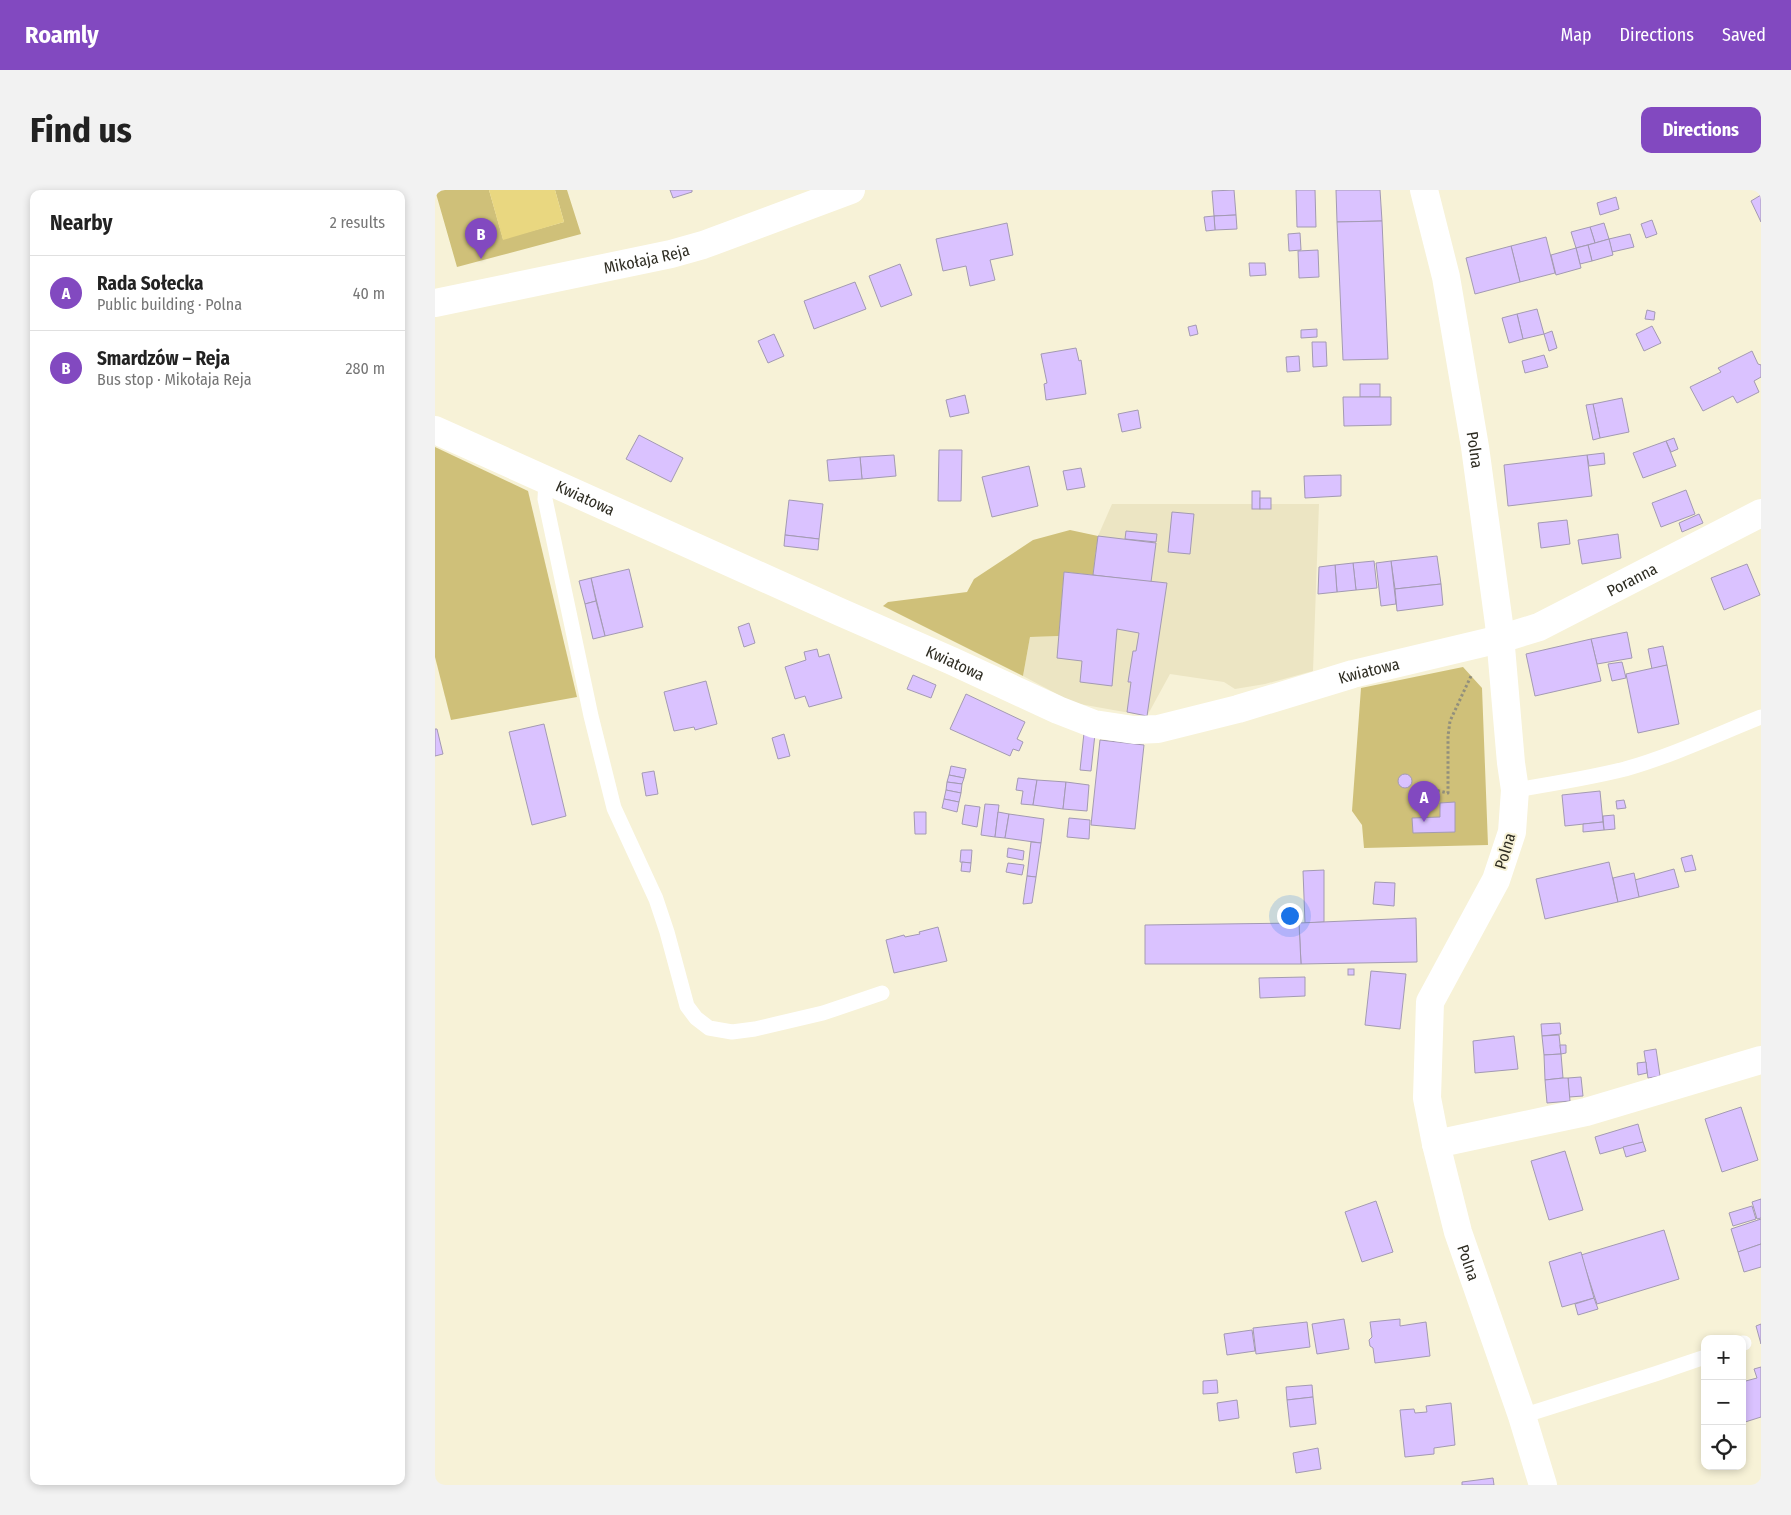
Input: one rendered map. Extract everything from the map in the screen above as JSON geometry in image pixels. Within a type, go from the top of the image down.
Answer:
[{"type":"street","name":"Mikołaja Reja","points":[[435,304],[703,245],[851,190]]},
{"type":"street","name":"Polna","points":[[1423,190],[1446,277],[1473,437],[1499,624],[1515,790],[1512,832],[1496,880],[1430,1002],[1427,1098],[1436,1144],[1458,1232],[1522,1416],[1543,1485]]},
{"type":"street","name":"Kwiatowa","points":[[435,430],[1058,710],[1094,724],[1113,728],[1134,730],[1166,727],[1237,709],[1353,674],[1500,639]]},
{"type":"street","name":"Poranna","points":[[1500,639],[1539,626],[1761,513]]},
{"type":"street","points":[[1436,1144],[1586,1112],[1761,1060]]},
{"type":"lane","points":[[546,479],[545,499],[591,716],[614,808],[656,899],[687,1006],[696,1018],[709,1028],[732,1032],[755,1029],[823,1013],[882,993]]},
{"type":"lane","points":[[1515,790],[1625,769],[1659,758],[1761,717]]},
{"type":"lane","points":[[1522,1416],[1701,1358]]},
{"type":"path","points":[[1418,786],[1448,793],[1449,721],[1471,676]]},
{"type":"shaded area","points":[[435,190],[489,190],[503,239],[564,222],[555,190],[567,190],[581,234],[457,267]]},
{"type":"shaded area","points":[[489,190],[555,190],[564,222],[503,240]]},
{"type":"shaded area","points":[[435,447],[528,491],[577,697],[451,720],[435,657]]},
{"type":"shaded area","points":[[1112,504],[1319,504],[1313,671],[1265,684],[1235,689],[1224,682],[1170,674],[1147,716],[1074,703],[1023,676],[1030,637],[1059,636],[1064,572],[1093,574],[1098,536]]},
{"type":"shaded area","points":[[1070,530],[1098,536],[1093,575],[1064,572],[1059,636],[1030,637],[1023,676],[883,606],[888,602],[967,592],[974,579],[1033,540]]},
{"type":"shaded area","points":[[1463,667],[1482,688],[1488,845],[1364,848],[1362,825],[1352,811],[1361,688]]},
{"type":"building","points":[[670,190],[692,190],[692,192],[673,198]]},
{"type":"building","points":[[1234,190],[1236,215],[1214,216],[1212,191]]},
{"type":"building","points":[[1296,190],[1315,190],[1316,227],[1297,227]]},
{"type":"building","points":[[1336,190],[1380,190],[1382,221],[1337,222]]},
{"type":"building","points":[[1761,195],[1761,222],[1751,201]]},
{"type":"building","points":[[1616,197],[1619,209],[1600,215],[1597,203]]},
{"type":"building","points":[[1236,215],[1237,229],[1215,230],[1214,216]]},
{"type":"building","points":[[1214,216],[1215,230],[1206,231],[1204,217]]},
{"type":"building","points":[[1652,220],[1657,234],[1646,238],[1641,224]]},
{"type":"building","points":[[1382,221],[1388,359],[1343,360],[1337,222]]},
{"type":"building","points":[[1007,223],[1013,255],[990,260],[995,280],[970,286],[966,266],[943,271],[936,239]]},
{"type":"building","points":[[1604,223],[1609,239],[1595,243],[1590,227]]},
{"type":"building","points":[[1590,227],[1595,243],[1576,248],[1571,232]]},
{"type":"building","points":[[1300,233],[1301,250],[1289,251],[1288,234]]},
{"type":"building","points":[[1630,234],[1634,247],[1612,252],[1609,239]]},
{"type":"building","points":[[1546,237],[1555,273],[1520,282],[1511,246]]},
{"type":"building","points":[[1609,239],[1613,255],[1592,261],[1588,245]]},
{"type":"building","points":[[1588,245],[1592,261],[1580,264],[1576,248]]},
{"type":"building","points":[[1511,246],[1520,282],[1475,294],[1466,258]]},
{"type":"building","points":[[1576,248],[1581,268],[1556,275],[1551,255]]},
{"type":"building","points":[[1318,250],[1319,277],[1299,278],[1298,251]]},
{"type":"building","points":[[1249,263],[1265,263],[1266,275],[1250,276]]},
{"type":"building","points":[[900,264],[912,295],[881,307],[869,276]]},
{"type":"building","points":[[855,282],[866,309],[814,329],[804,301]]},
{"type":"building","points":[[1537,309],[1544,334],[1523,339],[1517,314]]},
{"type":"building","points":[[1647,310],[1655,312],[1654,320],[1645,319]]},
{"type":"building","points":[[1517,314],[1523,339],[1509,343],[1502,318]]},
{"type":"building","points":[[1196,325],[1198,334],[1190,336],[1188,327]]},
{"type":"building","points":[[1652,326],[1661,343],[1644,351],[1636,334]]},
{"type":"building","points":[[1317,329],[1317,337],[1301,338],[1301,330]]},
{"type":"building","points":[[1552,331],[1557,348],[1549,351],[1544,334]]},
{"type":"building","points":[[774,334],[784,356],[768,363],[758,341]]},
{"type":"building","points":[[1312,342],[1326,342],[1327,366],[1313,367]]},
{"type":"building","points":[[1076,348],[1079,361],[1081,360],[1086,394],[1046,400],[1044,384],[1047,383],[1041,354]]},
{"type":"building","points":[[1752,351],[1758,364],[1761,365],[1761,377],[1754,381],[1759,392],[1737,403],[1733,396],[1703,411],[1690,387],[1721,372],[1718,368]]},
{"type":"building","points":[[1544,355],[1548,367],[1525,373],[1522,361]]},
{"type":"building","points":[[1299,356],[1300,371],[1287,372],[1286,357]]},
{"type":"building","points":[[1360,384],[1380,384],[1380,397],[1360,397]]},
{"type":"building","points":[[965,395],[969,413],[950,417],[946,400]]},
{"type":"building","points":[[1343,397],[1391,397],[1391,425],[1344,426]]},
{"type":"building","points":[[1622,398],[1629,432],[1600,438],[1593,404]]},
{"type":"building","points":[[1593,404],[1600,438],[1593,440],[1586,405]]},
{"type":"building","points":[[1138,410],[1141,428],[1122,432],[1118,414]]},
{"type":"building","points":[[639,435],[683,458],[671,482],[626,459]]},
{"type":"building","points":[[1674,438],[1678,449],[1671,452],[1666,441]]},
{"type":"building","points":[[1666,441],[1676,466],[1643,478],[1633,453]]},
{"type":"building","points":[[939,450],[962,450],[961,501],[938,501]]},
{"type":"building","points":[[1604,453],[1605,464],[1589,466],[1587,455]]},
{"type":"building","points":[[894,455],[896,476],[862,479],[860,457]]},
{"type":"building","points":[[1587,455],[1592,496],[1508,506],[1504,465]]},
{"type":"building","points":[[860,457],[862,479],[829,481],[827,460]]},
{"type":"building","points":[[1029,466],[1038,506],[992,517],[982,477]]},
{"type":"building","points":[[1081,468],[1085,487],[1067,490],[1063,471]]},
{"type":"building","points":[[1341,475],[1341,496],[1305,498],[1304,476]]},
{"type":"building","points":[[1686,490],[1695,514],[1661,527],[1652,503]]},
{"type":"building","points":[[1252,491],[1260,491],[1260,509],[1252,509]]},
{"type":"building","points":[[1260,498],[1271,498],[1271,509],[1260,509]]},
{"type":"building","points":[[789,500],[823,504],[819,539],[785,535]]},
{"type":"building","points":[[1172,512],[1194,514],[1190,554],[1168,552]]},
{"type":"building","points":[[1699,514],[1703,523],[1682,532],[1679,523]]},
{"type":"building","points":[[1567,520],[1570,544],[1541,548],[1538,523]]},
{"type":"building","points":[[1126,531],[1157,534],[1156,542],[1125,539]]},
{"type":"building","points":[[1618,534],[1621,558],[1582,564],[1578,540]]},
{"type":"building","points":[[785,535],[819,539],[818,550],[784,546]]},
{"type":"building","points":[[1098,536],[1156,543],[1151,582],[1093,575]]},
{"type":"building","points":[[1437,556],[1441,584],[1395,589],[1391,561]]},
{"type":"building","points":[[1374,561],[1377,588],[1356,590],[1353,563]]},
{"type":"building","points":[[1391,561],[1396,604],[1381,606],[1376,563]]},
{"type":"building","points":[[1353,563],[1356,590],[1337,592],[1335,565]]},
{"type":"building","points":[[1747,564],[1760,595],[1724,610],[1711,578]]},
{"type":"building","points":[[1335,565],[1337,592],[1318,594],[1319,567]]},
{"type":"building","points":[[629,569],[643,627],[605,636],[591,578]]},
{"type":"building","points":[[1064,572],[1167,583],[1147,716],[1127,712],[1131,682],[1128,682],[1133,651],[1136,651],[1139,633],[1117,629],[1112,686],[1080,682],[1082,661],[1057,658]]},
{"type":"building","points":[[591,578],[596,601],[585,604],[579,581]]},
{"type":"building","points":[[1441,584],[1443,605],[1397,611],[1395,589]]},
{"type":"building","points":[[596,601],[605,636],[593,639],[585,604]]},
{"type":"building","points":[[749,623],[755,643],[744,647],[738,627]]},
{"type":"building","points":[[1627,632],[1632,658],[1597,664],[1591,639]]},
{"type":"building","points":[[1591,639],[1601,681],[1535,696],[1526,654]]},
{"type":"building","points":[[1663,646],[1667,665],[1652,669],[1648,649]]},
{"type":"building","points":[[817,649],[819,657],[829,654],[842,698],[809,707],[805,696],[795,699],[785,667],[806,660],[804,652]]},
{"type":"building","points":[[1622,662],[1626,678],[1612,681],[1608,664]]},
{"type":"building","points":[[1667,665],[1679,724],[1638,733],[1626,674]]},
{"type":"building","points":[[913,675],[936,685],[931,698],[907,689]]},
{"type":"building","points":[[706,681],[717,724],[695,730],[694,727],[674,731],[664,692]]},
{"type":"building","points":[[966,694],[1025,722],[1017,739],[1023,742],[1019,751],[1013,749],[1010,756],[950,729]]},
{"type":"building","points":[[544,724],[566,816],[532,825],[509,732]]},
{"type":"building","points":[[435,729],[437,729],[443,754],[435,756]]},
{"type":"building","points":[[1084,733],[1095,734],[1091,771],[1080,770]]},
{"type":"building","points":[[784,734],[790,756],[778,759],[772,738]]},
{"type":"building","points":[[1100,740],[1144,745],[1135,829],[1091,825]]},
{"type":"building","points":[[951,766],[966,769],[964,778],[949,775]]},
{"type":"building","points":[[654,771],[658,794],[646,796],[642,773]]},
{"type":"building","points":[[1402,774],[1408,774],[1412,781],[1408,788],[1402,788],[1398,784],[1398,778]]},
{"type":"building","points":[[949,775],[964,778],[962,784],[947,782]]},
{"type":"building","points":[[1018,778],[1037,780],[1033,805],[1021,804],[1023,791],[1016,790]]},
{"type":"building","points":[[1037,780],[1066,782],[1063,809],[1033,805]]},
{"type":"building","points":[[947,782],[962,784],[961,793],[946,790]]},
{"type":"building","points":[[1066,782],[1089,785],[1087,811],[1063,809]]},
{"type":"building","points":[[946,790],[961,793],[959,802],[944,799]]},
{"type":"building","points":[[1600,791],[1603,822],[1565,826],[1562,795]]},
{"type":"building","points":[[944,799],[959,802],[957,812],[942,808]]},
{"type":"building","points":[[1624,800],[1626,808],[1617,809],[1616,801]]},
{"type":"building","points":[[1455,802],[1455,832],[1413,833],[1412,818],[1440,817],[1440,803]]},
{"type":"building","points":[[985,804],[999,805],[995,837],[981,835]]},
{"type":"building","points":[[965,805],[980,807],[977,827],[962,824]]},
{"type":"building","points":[[914,812],[926,812],[926,834],[915,834]]},
{"type":"building","points":[[998,812],[1009,814],[1005,838],[995,837]]},
{"type":"building","points":[[1009,814],[1044,819],[1041,843],[1005,838]]},
{"type":"building","points":[[1614,815],[1615,829],[1604,830],[1603,816]]},
{"type":"building","points":[[1069,818],[1090,820],[1089,839],[1067,837]]},
{"type":"building","points":[[1603,822],[1604,830],[1583,832],[1583,824]]},
{"type":"building","points":[[1031,842],[1041,843],[1036,877],[1027,876]]},
{"type":"building","points":[[1008,848],[1024,851],[1023,860],[1007,857]]},
{"type":"building","points":[[961,850],[972,850],[971,863],[960,862]]},
{"type":"building","points":[[1692,855],[1696,870],[1685,872],[1681,858]]},
{"type":"building","points":[[962,862],[971,863],[970,872],[961,871]]},
{"type":"building","points":[[1609,862],[1618,902],[1545,919],[1536,879]]},
{"type":"building","points":[[1008,863],[1024,865],[1022,875],[1006,872]]},
{"type":"building","points":[[1674,869],[1679,887],[1639,897],[1635,880]]},
{"type":"building","points":[[1324,870],[1324,922],[1305,923],[1303,871]]},
{"type":"building","points":[[1634,873],[1639,897],[1618,902],[1613,878]]},
{"type":"building","points":[[1027,876],[1036,877],[1032,903],[1023,904]]},
{"type":"building","points":[[1375,882],[1395,883],[1394,906],[1373,904]]},
{"type":"building","points":[[1416,918],[1417,962],[1301,964],[1299,923]]},
{"type":"building","points":[[1299,923],[1301,964],[1145,964],[1145,925]]},
{"type":"building","points":[[938,927],[947,961],[894,973],[886,940],[904,935],[905,937],[920,934],[919,932]]},
{"type":"building","points":[[1348,969],[1354,969],[1354,975],[1348,975]]},
{"type":"building","points":[[1371,971],[1406,974],[1400,1029],[1365,1025]]},
{"type":"building","points":[[1305,977],[1305,996],[1260,998],[1259,978]]},
{"type":"building","points":[[1560,1023],[1561,1034],[1542,1036],[1541,1024]]},
{"type":"building","points":[[1559,1035],[1561,1054],[1544,1055],[1542,1036]]},
{"type":"building","points":[[1514,1036],[1518,1069],[1475,1073],[1473,1041]]},
{"type":"building","points":[[1560,1045],[1566,1045],[1566,1053],[1561,1054]]},
{"type":"building","points":[[1656,1049],[1660,1076],[1648,1078],[1644,1051]]},
{"type":"building","points":[[1561,1054],[1563,1078],[1545,1080],[1544,1055]]},
{"type":"building","points":[[1646,1062],[1647,1073],[1638,1075],[1637,1063]]},
{"type":"building","points":[[1581,1077],[1583,1096],[1569,1097],[1568,1078]]},
{"type":"building","points":[[1568,1078],[1570,1101],[1547,1103],[1545,1080]]},
{"type":"building","points":[[1741,1107],[1758,1160],[1722,1172],[1705,1119]]},
{"type":"building","points":[[1638,1124],[1643,1142],[1600,1154],[1595,1137]]},
{"type":"building","points":[[1643,1142],[1646,1151],[1626,1157],[1623,1147]]},
{"type":"building","points":[[1565,1151],[1583,1210],[1549,1220],[1531,1161]]},
{"type":"building","points":[[1761,1199],[1761,1218],[1757,1219],[1752,1202]]},
{"type":"building","points":[[1376,1201],[1393,1252],[1362,1262],[1345,1212]]},
{"type":"building","points":[[1752,1206],[1756,1219],[1733,1226],[1729,1213]]},
{"type":"building","points":[[1761,1219],[1761,1244],[1738,1252],[1731,1229]]},
{"type":"building","points":[[1664,1230],[1679,1279],[1597,1304],[1581,1255]]},
{"type":"building","points":[[1761,1244],[1761,1267],[1744,1272],[1738,1252]]},
{"type":"building","points":[[1581,1252],[1594,1298],[1562,1307],[1549,1262]]},
{"type":"building","points":[[1594,1298],[1598,1309],[1578,1315],[1575,1304]]},
{"type":"building","points":[[1344,1319],[1349,1349],[1317,1354],[1312,1324]]},
{"type":"building","points":[[1400,1319],[1400,1326],[1426,1322],[1430,1356],[1375,1363],[1373,1348],[1370,1346],[1369,1340],[1372,1337],[1370,1322]]},
{"type":"building","points":[[1307,1322],[1310,1347],[1256,1354],[1253,1328]]},
{"type":"building","points":[[1761,1324],[1761,1344],[1756,1326]]},
{"type":"building","points":[[1252,1330],[1255,1351],[1227,1355],[1224,1334]]},
{"type":"building","points":[[1761,1367],[1761,1417],[1746,1422],[1746,1381],[1757,1378],[1754,1369]]},
{"type":"building","points":[[1217,1380],[1218,1393],[1203,1394],[1203,1381]]},
{"type":"building","points":[[1312,1385],[1313,1397],[1287,1400],[1286,1387]]},
{"type":"building","points":[[1313,1397],[1316,1424],[1290,1427],[1287,1400]]},
{"type":"building","points":[[1237,1400],[1239,1418],[1219,1421],[1217,1403]]},
{"type":"building","points":[[1451,1403],[1455,1445],[1434,1448],[1434,1454],[1405,1457],[1400,1410],[1414,1409],[1415,1413],[1427,1412],[1426,1406]]},
{"type":"building","points":[[1318,1448],[1321,1469],[1296,1473],[1293,1453]]},
{"type":"building","points":[[1493,1478],[1494,1485],[1462,1485],[1462,1482]]},
{"type":"place","name":"Smardzów – Reja","points":[[481,259]]},
{"type":"place","name":"Rada Sołecka","points":[[1424,822]]}]
